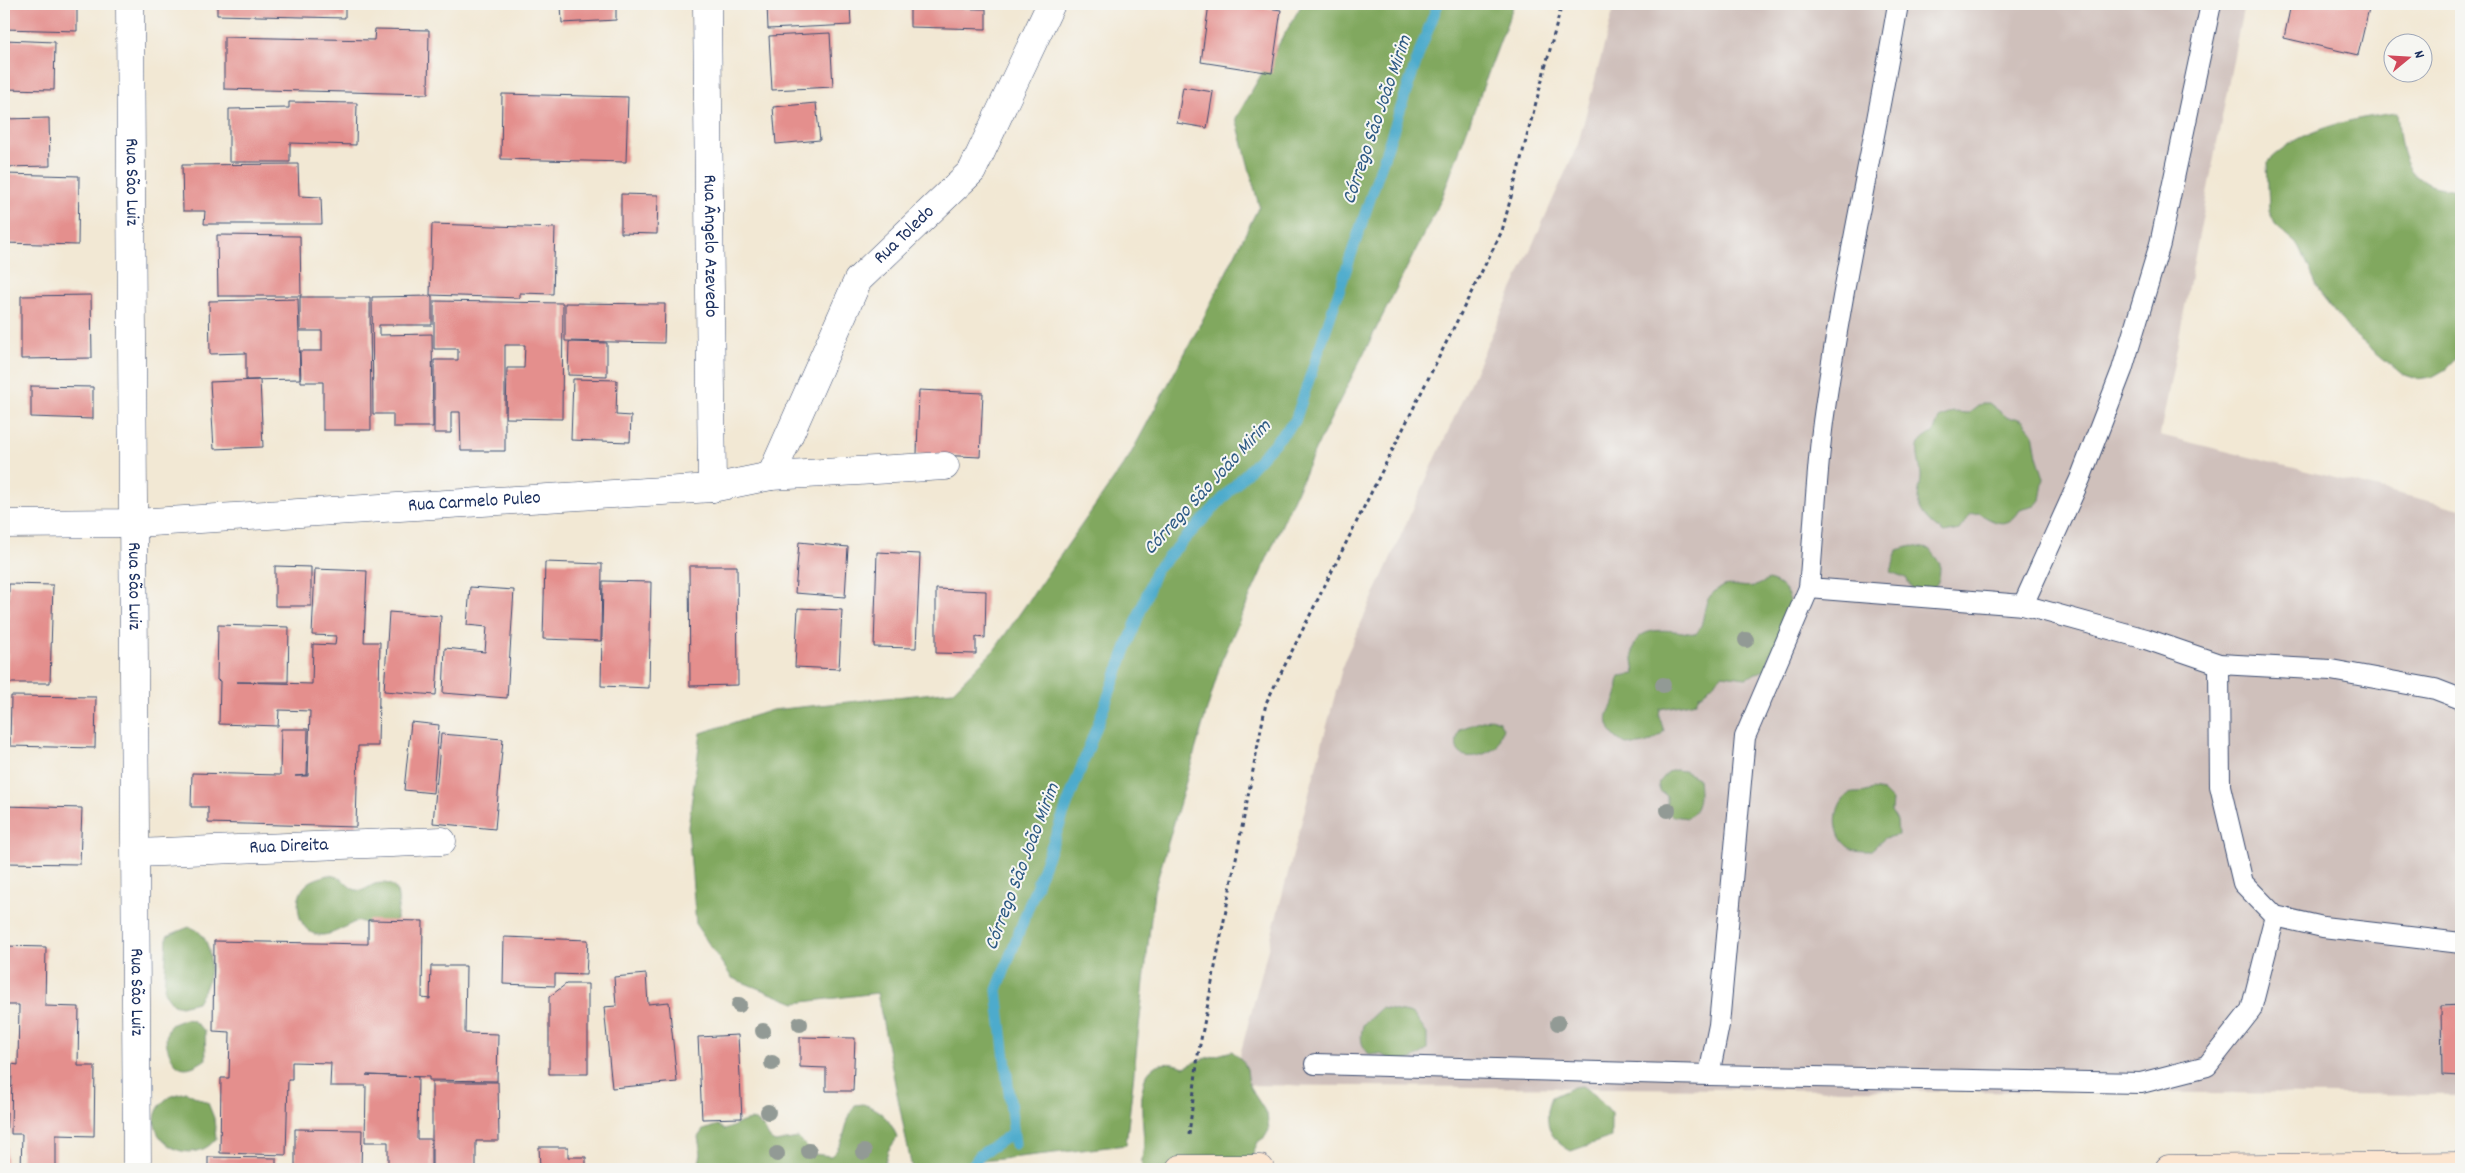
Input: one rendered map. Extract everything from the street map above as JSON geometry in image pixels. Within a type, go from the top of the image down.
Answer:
[{"type":"main road","points":[[2169,1169],[2461,1166]]},
{"type":"main road","points":[[1180,1169],[1260,1169]]},
{"type":"street","name":"Rua São Luiz","points":[[130,4],[137,854],[137,1169]]},
{"type":"street","name":"Rua Ângelo Azevedo","points":[[707,4],[712,488]]},
{"type":"street","name":"Rua Toledo","points":[[771,476],[858,280],[972,171],[1051,4]]},
{"type":"street","name":"Rua Carmelo Puleo","points":[[4,524],[135,523],[712,488],[771,476],[945,466]]},
{"type":"street","name":"Rua Direita","points":[[137,854],[442,840]]},
{"type":"lane","points":[[1709,1075],[1719,1025],[1745,736],[1809,588],[1823,422],[1860,201],[1886,75],[1898,4]]},
{"type":"lane","points":[[2023,605],[2080,479],[2122,370],[2160,244],[2211,4]]},
{"type":"lane","points":[[1809,588],[2023,605],[2146,639],[2219,664],[2331,670],[2435,689],[2461,699]]},
{"type":"lane","points":[[2219,664],[2220,786],[2230,836],[2243,883],[2275,916],[2323,926],[2461,943]]},
{"type":"lane","points":[[1315,1064],[1709,1075],[2141,1083],[2207,1066],[2251,1010],[2275,916]]},
{"type":"path","points":[[1185,1169],[1198,1055],[1266,703],[1502,231],[1562,4]]},
{"type":"shaded area","points":[[1615,4],[2244,4],[2160,435],[2461,509],[2461,1095],[1232,1085],[1344,661],[1578,144]]},
{"type":"green space","points":[[1302,4],[1514,4],[1441,200],[1316,448],[1221,662],[1154,891],[1126,1145],[912,1169],[877,993],[795,1003],[732,978],[696,925],[688,827],[701,733],[772,710],[953,691],[995,649],[1129,457],[1201,323],[1259,206],[1236,118]]},
{"type":"green space","points":[[2397,113],[2403,152],[2411,170],[2426,183],[2461,191],[2461,353],[2446,369],[2432,377],[2417,379],[2402,374],[2351,332],[2320,293],[2300,247],[2276,226],[2269,211],[2267,162],[2280,151],[2294,141],[2327,127],[2362,118]]},
{"type":"green space","points":[[1982,403],[1989,403],[2008,418],[2016,418],[2023,421],[2033,433],[2037,456],[2044,478],[2040,500],[2035,506],[2020,510],[2011,520],[2006,522],[1995,522],[1979,513],[1971,514],[1959,530],[1944,533],[1927,519],[1919,504],[1918,496],[1921,477],[1918,446],[1925,437],[1933,433],[1939,418],[1953,412],[1969,413]]},
{"type":"green space","points":[[1912,546],[1929,549],[1940,563],[1938,582],[1928,590],[1914,592],[1906,578],[1891,572],[1897,550]]},
{"type":"green space","points":[[1768,580],[1778,583],[1784,589],[1791,605],[1792,624],[1791,643],[1769,654],[1767,669],[1746,678],[1722,675],[1706,691],[1699,695],[1696,702],[1660,709],[1659,716],[1664,731],[1650,742],[1642,745],[1633,745],[1625,744],[1618,740],[1612,733],[1607,720],[1616,699],[1620,676],[1635,674],[1633,650],[1636,641],[1642,635],[1659,630],[1696,634],[1701,625],[1706,603],[1717,590],[1727,585],[1756,586]]},
{"type":"green space","points":[[1491,718],[1499,721],[1503,728],[1497,747],[1481,755],[1466,756],[1460,753],[1457,748],[1457,740],[1460,729]]},
{"type":"green space","points":[[1675,770],[1684,771],[1698,778],[1698,805],[1688,818],[1672,816],[1667,811],[1667,796],[1660,791],[1658,784],[1668,772]]},
{"type":"green space","points":[[1872,789],[1883,791],[1892,800],[1891,811],[1897,821],[1898,835],[1885,838],[1870,851],[1854,850],[1844,843],[1840,837],[1836,823],[1838,808],[1848,794],[1865,792]]},
{"type":"green space","points":[[327,875],[338,877],[357,890],[364,890],[375,884],[384,883],[395,888],[398,899],[396,920],[382,927],[358,921],[332,933],[314,934],[303,924],[298,908],[299,899],[301,891],[306,885]]},
{"type":"green space","points":[[189,927],[197,930],[207,944],[210,972],[205,989],[197,1002],[181,1006],[173,1004],[164,992],[167,936]]},
{"type":"green space","points":[[1381,1008],[1413,1014],[1427,1034],[1427,1049],[1416,1057],[1403,1062],[1390,1060],[1382,1055],[1370,1055],[1364,1048],[1361,1033],[1363,1025]]},
{"type":"green space","points":[[185,1019],[192,1020],[205,1031],[206,1059],[189,1068],[180,1067],[176,1064],[172,1059],[166,1041],[170,1025]]},
{"type":"green space","points":[[1232,1051],[1243,1061],[1247,1069],[1249,1086],[1267,1114],[1269,1130],[1265,1137],[1258,1142],[1252,1157],[1194,1169],[1143,1169],[1142,1099],[1143,1086],[1147,1074],[1155,1066],[1167,1063],[1185,1067],[1199,1060]]},
{"type":"green space","points":[[1582,1086],[1595,1095],[1611,1113],[1611,1137],[1571,1151],[1557,1141],[1553,1135],[1548,1121],[1549,1105],[1552,1097],[1574,1087]]},
{"type":"green space","points":[[186,1092],[208,1103],[214,1118],[216,1139],[204,1148],[192,1152],[179,1150],[168,1145],[159,1136],[155,1125],[156,1113],[164,1101],[171,1096]]},
{"type":"green space","points":[[863,1104],[885,1116],[897,1138],[888,1151],[883,1169],[684,1169],[699,1162],[701,1154],[698,1137],[703,1130],[718,1125],[724,1130],[749,1120],[763,1127],[769,1137],[775,1142],[798,1138],[814,1154],[831,1156],[840,1146],[851,1111],[855,1105]]},
{"type":"building","points":[[4,4],[77,4],[77,31],[4,29]]},
{"type":"building","points":[[217,4],[345,4],[345,18],[217,15]]},
{"type":"building","points":[[561,4],[616,4],[616,20],[562,23]]},
{"type":"building","points":[[767,4],[850,4],[851,25],[768,29]]},
{"type":"building","points":[[1209,4],[1243,4],[1281,10],[1272,73],[1201,62]]},
{"type":"building","points":[[2291,4],[2370,4],[2358,55],[2284,38]]},
{"type":"building","points":[[910,8],[986,9],[986,29],[910,27]]},
{"type":"building","points":[[375,29],[429,30],[428,94],[224,89],[224,37],[374,40]]},
{"type":"building","points":[[830,33],[833,87],[772,90],[769,36]]},
{"type":"building","points":[[4,40],[55,42],[54,90],[4,89]]},
{"type":"building","points":[[1183,87],[1213,92],[1207,128],[1177,123]]},
{"type":"building","points":[[502,94],[628,97],[626,162],[501,159]]},
{"type":"building","points":[[289,102],[357,103],[356,145],[290,143],[290,162],[229,162],[229,109],[289,108]]},
{"type":"building","points":[[816,103],[820,140],[776,144],[773,107]]},
{"type":"building","points":[[49,118],[50,166],[4,167],[4,119]]},
{"type":"building","points":[[298,164],[299,196],[321,197],[322,224],[204,224],[205,211],[183,211],[182,165]]},
{"type":"building","points":[[5,174],[79,176],[78,245],[4,243]]},
{"type":"building","points":[[621,194],[658,195],[657,234],[621,233]]},
{"type":"building","points":[[432,224],[555,228],[553,294],[520,293],[520,298],[430,295]]},
{"type":"building","points":[[217,235],[300,236],[301,296],[218,296]]},
{"type":"building","points":[[91,295],[92,358],[21,359],[21,296]]},
{"type":"building","points":[[432,296],[432,325],[379,325],[379,335],[432,334],[433,427],[393,427],[393,414],[373,414],[372,297]]},
{"type":"building","points":[[300,297],[370,297],[371,430],[323,430],[323,382],[301,382],[300,351],[322,351],[322,331],[300,331]]},
{"type":"building","points":[[298,299],[300,379],[246,380],[246,353],[210,354],[209,301]]},
{"type":"building","points":[[434,301],[563,303],[562,419],[506,418],[507,368],[524,368],[525,345],[505,345],[505,451],[461,451],[460,412],[451,412],[451,433],[434,433],[434,360],[458,360],[458,349],[434,349]]},
{"type":"building","points":[[565,303],[665,304],[664,343],[565,341]]},
{"type":"building","points":[[569,342],[607,343],[607,376],[568,375]]},
{"type":"building","points":[[573,379],[617,380],[616,415],[631,416],[630,442],[571,440]]},
{"type":"building","points":[[260,380],[263,447],[214,449],[210,382]]},
{"type":"building","points":[[31,386],[93,387],[93,419],[31,417]]},
{"type":"building","points":[[919,390],[983,393],[980,457],[917,454]]},
{"type":"building","points":[[799,542],[848,547],[845,597],[795,593]]},
{"type":"building","points":[[877,552],[920,554],[916,648],[874,647]]},
{"type":"building","points":[[545,562],[602,564],[601,641],[543,639]]},
{"type":"building","points":[[275,566],[311,567],[311,606],[275,606]]},
{"type":"building","points":[[689,566],[737,566],[738,685],[690,686]]},
{"type":"building","points":[[315,569],[367,571],[364,642],[380,642],[378,746],[358,746],[356,827],[208,823],[208,807],[191,807],[192,773],[280,775],[281,729],[308,729],[307,775],[295,776],[308,776],[310,711],[279,710],[278,726],[219,724],[220,681],[217,680],[218,625],[289,627],[288,682],[237,682],[312,684],[313,644],[335,645],[336,636],[312,635]]},
{"type":"building","points":[[603,581],[651,582],[649,688],[601,686]]},
{"type":"building","points":[[9,584],[53,585],[50,683],[7,683]]},
{"type":"building","points":[[470,587],[514,590],[507,698],[443,693],[445,648],[485,652],[487,627],[467,625]]},
{"type":"building","points":[[936,589],[986,591],[985,638],[976,637],[976,654],[936,653]]},
{"type":"building","points":[[798,608],[842,610],[839,669],[795,667]]},
{"type":"building","points":[[389,612],[441,616],[436,695],[384,691]]},
{"type":"building","points":[[11,696],[96,697],[95,748],[10,746]]},
{"type":"building","points":[[411,722],[439,725],[433,793],[404,790]]},
{"type":"building","points":[[441,734],[503,739],[495,829],[433,823]]},
{"type":"building","points":[[4,806],[82,808],[80,864],[4,863]]},
{"type":"building","points":[[368,920],[423,921],[422,998],[430,999],[431,966],[466,966],[465,1033],[498,1034],[497,1081],[429,1080],[429,1077],[366,1075],[418,1077],[417,1139],[431,1139],[431,1169],[388,1169],[388,1142],[365,1142],[366,1086],[330,1086],[331,1063],[292,1062],[292,1080],[288,1080],[286,1155],[220,1153],[221,1078],[229,1078],[230,1032],[213,1031],[214,941],[368,944]]},
{"type":"building","points":[[504,937],[588,940],[586,975],[555,974],[555,986],[503,984]]},
{"type":"building","points":[[4,946],[46,947],[45,1006],[79,1007],[78,1066],[95,1066],[94,1136],[56,1135],[56,1169],[21,1169],[22,1134],[11,1134],[12,1064],[18,1065],[19,1005],[4,1005]]},
{"type":"building","points":[[646,974],[648,1004],[669,1002],[677,1082],[612,1088],[604,1007],[616,1006],[614,977]]},
{"type":"building","points":[[566,984],[588,984],[588,1074],[549,1074],[549,997]]},
{"type":"building","points":[[2461,1005],[2461,1076],[2442,1075],[2441,1006]]},
{"type":"building","points":[[738,1035],[742,1118],[702,1119],[698,1037]]},
{"type":"building","points":[[800,1037],[855,1038],[853,1091],[826,1091],[826,1068],[800,1067]]},
{"type":"building","points":[[432,1082],[498,1082],[499,1141],[476,1141],[476,1169],[432,1169]]},
{"type":"building","points":[[4,1112],[7,1112],[6,1169],[4,1169]]},
{"type":"building","points":[[295,1129],[362,1130],[361,1169],[295,1169]]},
{"type":"building","points":[[539,1147],[568,1147],[568,1157],[586,1157],[586,1169],[540,1169]]},
{"type":"building","points":[[208,1157],[276,1158],[276,1169],[208,1169]]},
{"type":"waterway","name":"Córrego São João Mirim","points":[[1015,1144],[997,990],[1156,570],[1295,421],[1421,48],[1438,4]]},
{"type":"waterway","points":[[959,1169],[972,1166],[980,1155],[1013,1133]]}]
